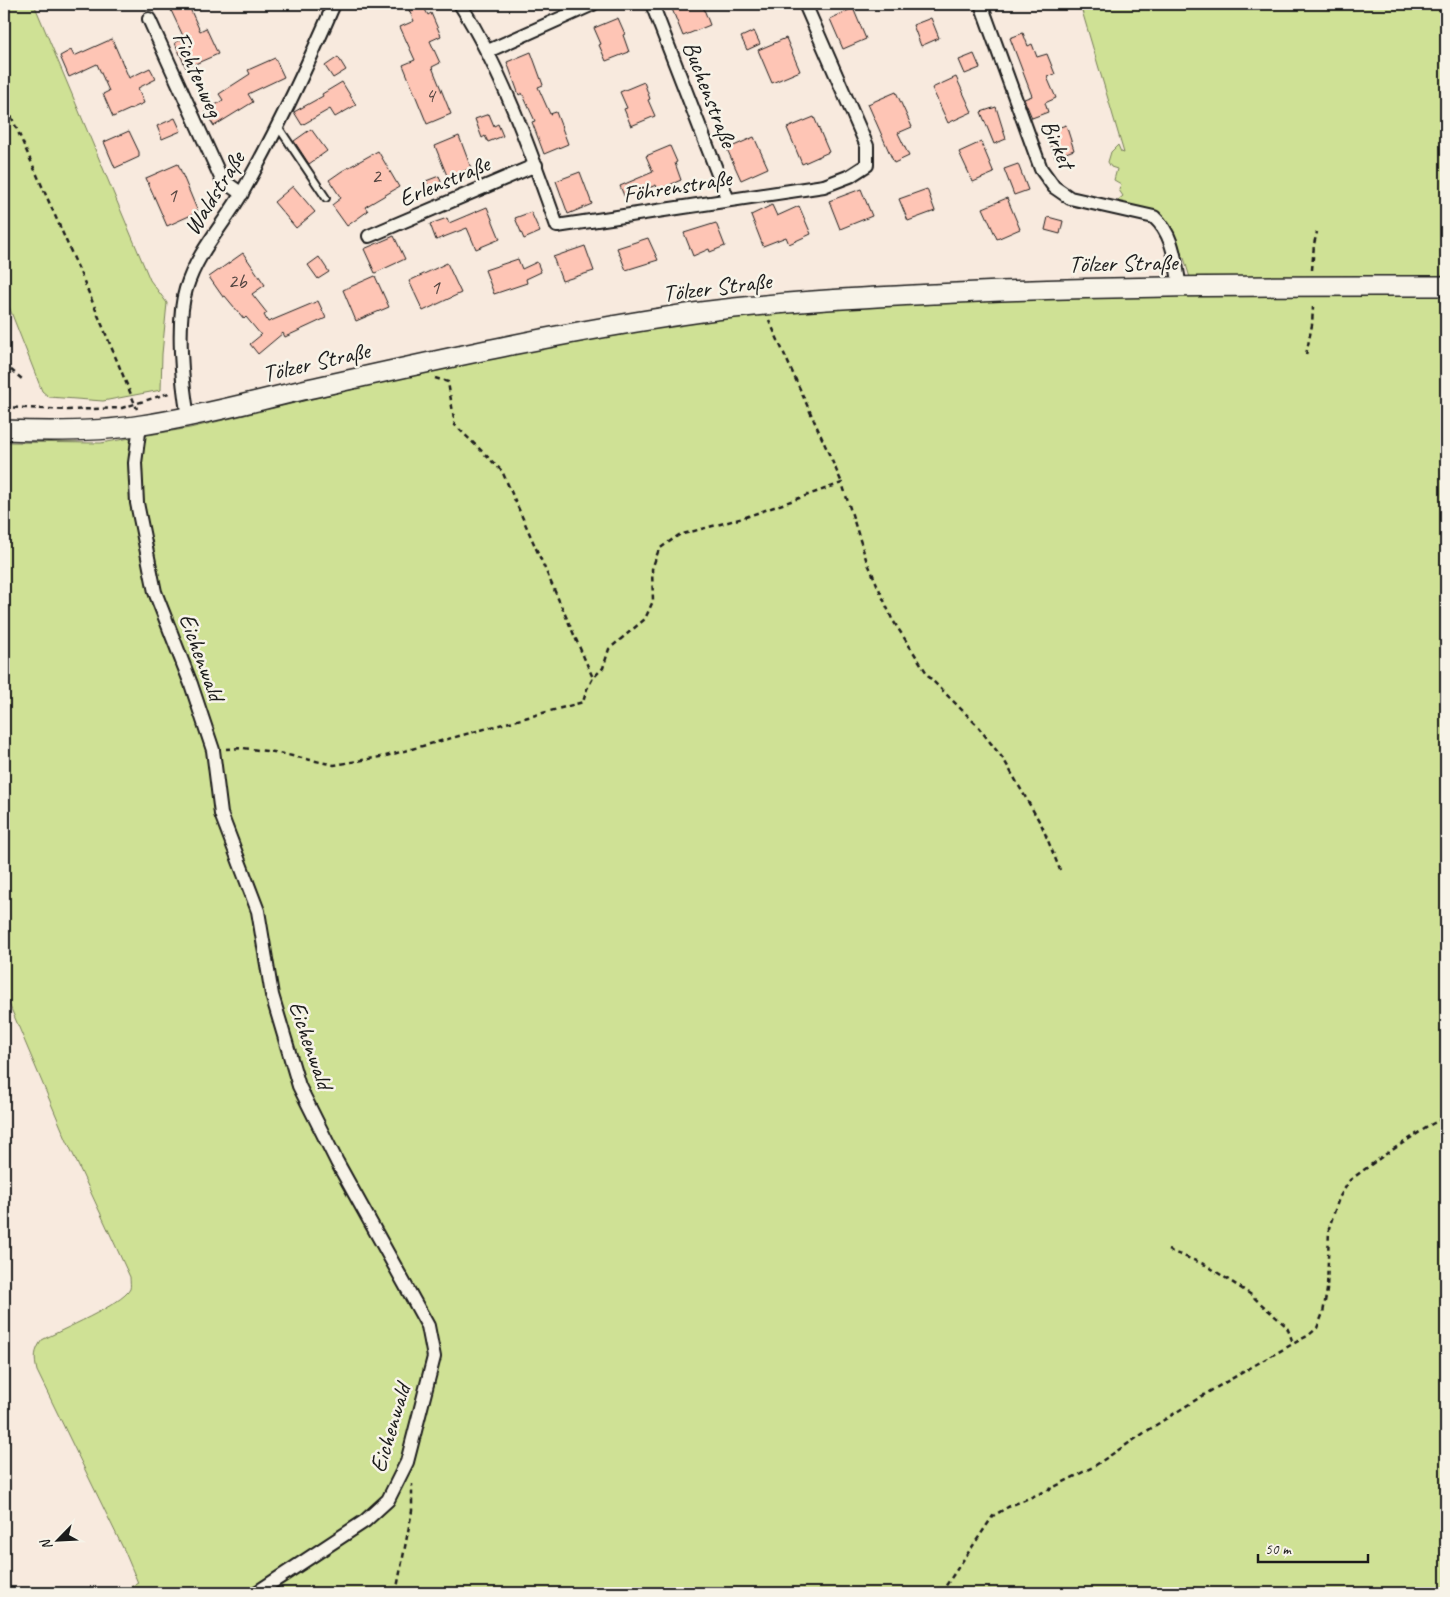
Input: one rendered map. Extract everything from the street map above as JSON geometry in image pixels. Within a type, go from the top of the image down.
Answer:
[{"type":"main road","name":"Tölzer Straße","points":[[4,430],[44,432],[140,425],[188,417],[492,348],[585,330],[703,312],[763,306],[880,297],[1034,289],[1446,286]]},
{"type":"street","name":"Waldstraße","points":[[188,417],[182,357],[182,310],[186,289],[202,251],[242,194],[334,4]]},
{"type":"street","name":"Föhrenstraße","points":[[460,4],[488,51],[536,165],[557,226],[824,186],[850,176],[867,165],[868,146],[805,4]]},
{"type":"street","points":[[488,51],[593,4]]},
{"type":"street","name":"Buchenstraße","points":[[652,4],[728,200]]},
{"type":"street","name":"Birket","points":[[981,4],[1041,169],[1054,187],[1070,198],[1154,217],[1164,226],[1170,241],[1180,287]]},
{"type":"street","name":"Fichtenweg","points":[[149,19],[222,180],[242,194]]},
{"type":"street","name":"Erlenstraße","points":[[369,236],[536,165]]},
{"type":"street","name":"Eichenwald","points":[[140,425],[134,463],[137,503],[155,592],[191,684],[213,750],[220,814],[258,911],[272,995],[299,1086],[337,1162],[428,1326],[434,1357],[407,1462],[388,1500],[365,1521],[256,1593]]},
{"type":"lane","points":[[277,125],[326,198]]},
{"type":"path","points":[[4,100],[83,279],[130,392]]},
{"type":"path","points":[[1312,271],[1317,232]]},
{"type":"path","points":[[763,306],[842,483],[866,558],[892,619],[930,678],[975,723],[1004,760],[1042,826],[1060,870]]},
{"type":"path","points":[[1306,355],[1313,308]]},
{"type":"path","points":[[4,364],[22,379]]},
{"type":"path","points":[[420,364],[424,374],[448,382],[455,425],[502,471],[593,678]]},
{"type":"path","points":[[4,407],[68,410],[122,408],[166,393],[184,391]]},
{"type":"path","points":[[213,750],[243,748],[274,752],[334,765],[386,756],[583,702],[586,689],[593,678],[604,668],[608,649],[645,619],[653,601],[652,569],[659,549],[679,535],[743,518],[842,483]]},
{"type":"path","points":[[941,1593],[993,1516],[1093,1467],[1171,1415],[1262,1360],[1309,1336],[1317,1328],[1323,1314],[1327,1290],[1329,1228],[1339,1198],[1350,1180],[1424,1129],[1446,1118]]},
{"type":"path","points":[[1168,1250],[1206,1265],[1250,1294],[1287,1327],[1293,1344]]},
{"type":"path","points":[[396,1593],[412,1511],[412,1486],[407,1462]]},
{"type":"green space","points":[[4,4],[34,4],[150,280],[167,303],[161,390],[103,401],[49,397],[42,391],[4,294]]},
{"type":"green space","points":[[1080,4],[1446,4],[1446,1593],[120,1593],[138,1583],[125,1552],[37,1371],[35,1362],[36,1351],[42,1340],[116,1302],[130,1289],[130,1277],[66,1139],[4,992],[4,442],[101,443],[190,428],[493,356],[590,338],[750,315],[1191,281],[1184,258],[1154,223],[1122,206],[1118,200],[1123,196],[1119,190],[1121,184],[1114,180],[1117,169],[1111,167],[1108,162],[1111,152],[1118,145],[1121,152],[1124,153]]},
{"type":"building","points":[[168,4],[188,4],[200,31],[206,28],[218,54],[186,68],[175,43],[184,38]]},
{"type":"building","points":[[406,4],[422,4],[428,15],[431,13],[441,36],[430,41],[440,63],[432,67],[451,114],[427,124],[403,65],[415,60],[400,27],[414,21]]},
{"type":"building","points":[[670,4],[702,4],[710,25],[683,36]]},
{"type":"building","points":[[853,8],[866,39],[843,49],[830,19]]},
{"type":"building","points":[[618,18],[625,34],[623,35],[629,52],[606,61],[594,28]]},
{"type":"building","points":[[931,18],[939,38],[921,46],[913,25]]},
{"type":"building","points":[[754,31],[760,44],[747,50],[741,37]]},
{"type":"building","points":[[1023,33],[1028,46],[1032,44],[1037,57],[1047,54],[1055,74],[1047,77],[1056,98],[1045,103],[1048,112],[1032,118],[1024,99],[1032,96],[1010,38]]},
{"type":"building","points":[[786,38],[800,71],[772,83],[758,50]]},
{"type":"building","points":[[112,39],[129,78],[150,68],[156,79],[138,88],[144,103],[113,117],[103,94],[109,91],[97,64],[69,77],[60,56],[71,50],[74,56]]},
{"type":"building","points":[[531,52],[543,85],[538,87],[550,114],[556,112],[568,144],[544,154],[532,122],[535,121],[522,93],[519,95],[507,62]]},
{"type":"building","points":[[974,54],[980,68],[965,74],[959,60]]},
{"type":"building","points":[[338,57],[346,70],[333,78],[325,66]]},
{"type":"building","points":[[275,58],[284,77],[248,94],[253,102],[214,126],[205,112],[223,100],[219,94],[250,74],[248,70]]},
{"type":"building","points":[[956,77],[972,112],[948,123],[932,88]]},
{"type":"building","points":[[342,82],[356,105],[335,117],[330,109],[302,125],[294,112],[323,96],[322,94]]},
{"type":"building","points":[[644,82],[650,99],[648,100],[655,116],[631,126],[624,109],[627,108],[620,92]]},
{"type":"building","points":[[896,92],[912,127],[898,133],[909,156],[894,163],[868,104]]},
{"type":"building","points":[[996,107],[1006,139],[994,144],[981,112]]},
{"type":"building","points":[[489,114],[494,126],[498,124],[503,136],[488,142],[485,136],[482,138],[475,119]]},
{"type":"building","points":[[814,117],[829,152],[802,164],[787,128]]},
{"type":"building","points":[[175,118],[181,131],[162,139],[157,126]]},
{"type":"building","points":[[1066,125],[1074,150],[1055,157],[1046,132]]},
{"type":"building","points":[[311,129],[327,151],[309,164],[294,141]]},
{"type":"building","points":[[129,131],[139,152],[139,157],[115,168],[104,142]]},
{"type":"building","points":[[459,136],[471,168],[448,178],[435,146]]},
{"type":"building","points":[[754,137],[768,168],[741,180],[727,149]]},
{"type":"building","points":[[981,142],[994,173],[973,182],[959,152]]},
{"type":"building","points":[[670,146],[677,162],[675,163],[681,180],[658,190],[656,185],[625,198],[620,186],[653,172],[646,156]]},
{"type":"building","points":[[378,151],[399,187],[365,207],[368,211],[347,226],[332,205],[341,198],[329,180]]},
{"type":"building","points":[[178,164],[198,212],[167,226],[146,178]]},
{"type":"building","points":[[1018,164],[1028,190],[1014,195],[1004,169]]},
{"type":"building","points":[[580,172],[592,204],[568,214],[556,181]]},
{"type":"building","points":[[439,176],[443,188],[431,193],[426,181]]},
{"type":"building","points":[[293,186],[315,212],[296,228],[274,202]]},
{"type":"building","points":[[861,189],[872,216],[840,229],[829,201]]},
{"type":"building","points":[[927,189],[935,211],[908,221],[899,199]]},
{"type":"building","points":[[1007,198],[1020,229],[997,239],[983,208]]},
{"type":"building","points":[[772,205],[777,216],[799,206],[811,234],[789,244],[786,237],[763,246],[751,215]]},
{"type":"building","points":[[487,207],[500,239],[476,249],[467,228],[436,240],[430,224],[447,218],[449,223]]},
{"type":"building","points":[[531,212],[540,232],[524,239],[515,218]]},
{"type":"building","points":[[1048,217],[1063,221],[1060,234],[1045,230]]},
{"type":"building","points":[[716,223],[725,246],[710,252],[709,249],[693,256],[684,233]]},
{"type":"building","points":[[394,236],[405,259],[375,273],[364,249]]},
{"type":"building","points":[[648,238],[658,260],[626,270],[617,248]]},
{"type":"building","points":[[585,246],[594,271],[562,281],[553,257]]},
{"type":"building","points":[[243,253],[265,285],[252,294],[267,313],[264,315],[268,322],[318,301],[326,318],[285,337],[283,333],[258,354],[250,344],[261,335],[246,317],[244,319],[225,296],[223,297],[209,277]]},
{"type":"building","points":[[319,257],[329,272],[318,279],[308,265]]},
{"type":"building","points":[[518,259],[522,269],[537,262],[541,272],[526,279],[527,283],[494,294],[485,270]]},
{"type":"building","points":[[447,263],[461,293],[423,311],[409,281]]},
{"type":"building","points":[[375,276],[389,307],[356,321],[343,290]]}]
